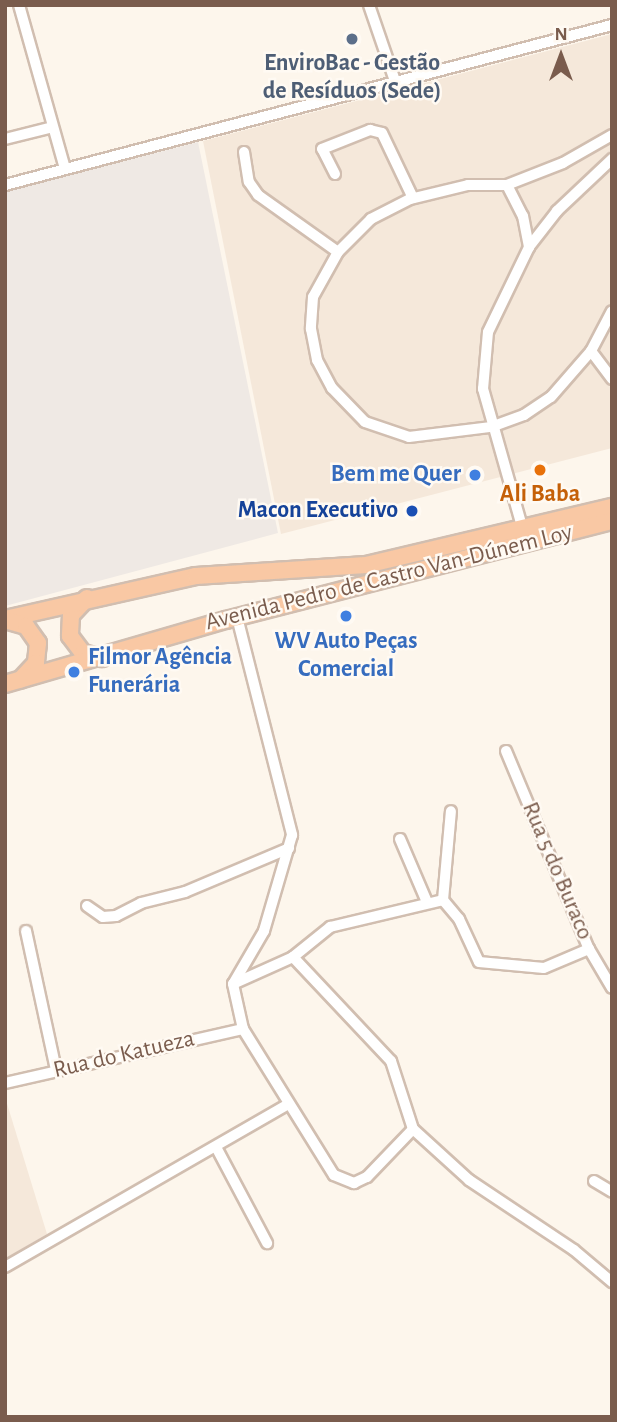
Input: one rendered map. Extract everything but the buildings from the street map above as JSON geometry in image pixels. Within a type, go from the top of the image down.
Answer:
[{"type":"highway","name":"Avenida Pedro de Castro Van-Dúnem Loy","points":[[5,619],[90,597],[230,572],[366,565],[523,530],[612,506]]},
{"type":"highway","name":"Avenida Pedro de Castro Van-Dúnem Loy","points":[[10,683],[108,657],[237,617],[612,521]]},
{"type":"highway","points":[[90,597],[74,610],[70,636],[88,655],[108,657]]},
{"type":"highway","points":[[5,619],[26,626],[38,648],[34,667],[10,683]]},
{"type":"street","points":[[19,5],[65,169]]},
{"type":"street","points":[[369,5],[395,81]]},
{"type":"street","points":[[5,185],[612,25]]},
{"type":"street","points":[[5,139],[53,127]]},
{"type":"street","points":[[335,174],[322,149],[370,131],[382,133],[414,198]]},
{"type":"street","points":[[612,135],[563,163],[507,185],[468,185],[414,198],[371,219],[338,252],[313,297],[311,329],[317,360],[332,388],[365,422],[385,433],[409,437],[491,427],[524,415],[551,397],[591,351],[612,312]]},
{"type":"street","points":[[244,152],[249,182],[258,195],[338,252]]},
{"type":"street","points":[[523,530],[491,427],[483,389],[488,332],[529,247],[557,212],[612,159]]},
{"type":"street","points":[[507,185],[523,216],[529,247]]},
{"type":"street","points":[[596,339],[612,331]]},
{"type":"street","points":[[591,351],[612,379]]},
{"type":"street","points":[[237,617],[292,823],[289,848],[264,931],[233,984],[243,1029],[287,1105],[334,1175],[344,1181],[367,1177],[413,1129]]},
{"type":"street","name":"Rua 5 do Buraco","points":[[506,751],[589,949],[612,988]]},
{"type":"street","points":[[451,811],[443,900],[459,919],[479,962],[544,968],[589,949]]},
{"type":"street","points":[[400,839],[427,902]]},
{"type":"street","points":[[87,906],[103,917],[116,916],[141,903],[185,892],[289,848]]},
{"type":"street","points":[[233,984],[293,957],[330,927],[443,900]]},
{"type":"street","points":[[26,931],[56,1070]]},
{"type":"street","points":[[293,957],[391,1061],[413,1129],[469,1180],[574,1250],[612,1282]]},
{"type":"street","name":"Rua do Katueza","points":[[5,1083],[243,1029]]},
{"type":"street","points":[[5,1267],[287,1105]]},
{"type":"street","points":[[216,1147],[267,1243]]},
{"type":"street","points":[[594,1181],[612,1192]]},
{"type":"shaded area","points":[[612,34],[612,448],[281,534],[203,141]]},
{"type":"shaded area","points":[[198,142],[278,533],[5,606],[5,192]]},
{"type":"shaded area","points":[[5,1097],[47,1234],[5,1259]]},
{"type":"place","name":"EnviroBac - Gestão de Resíduos (Sede)","points":[[352,39]]},
{"type":"place","name":"Ali Baba","points":[[540,470]]},
{"type":"place","name":"Bem me Quer","points":[[475,475]]},
{"type":"place","name":"Macon Executivo","points":[[412,511]]},
{"type":"place","name":"WV Auto Peças Comercial","points":[[346,616]]},
{"type":"place","name":"Filmor Agência Funerária","points":[[74,672]]}]
